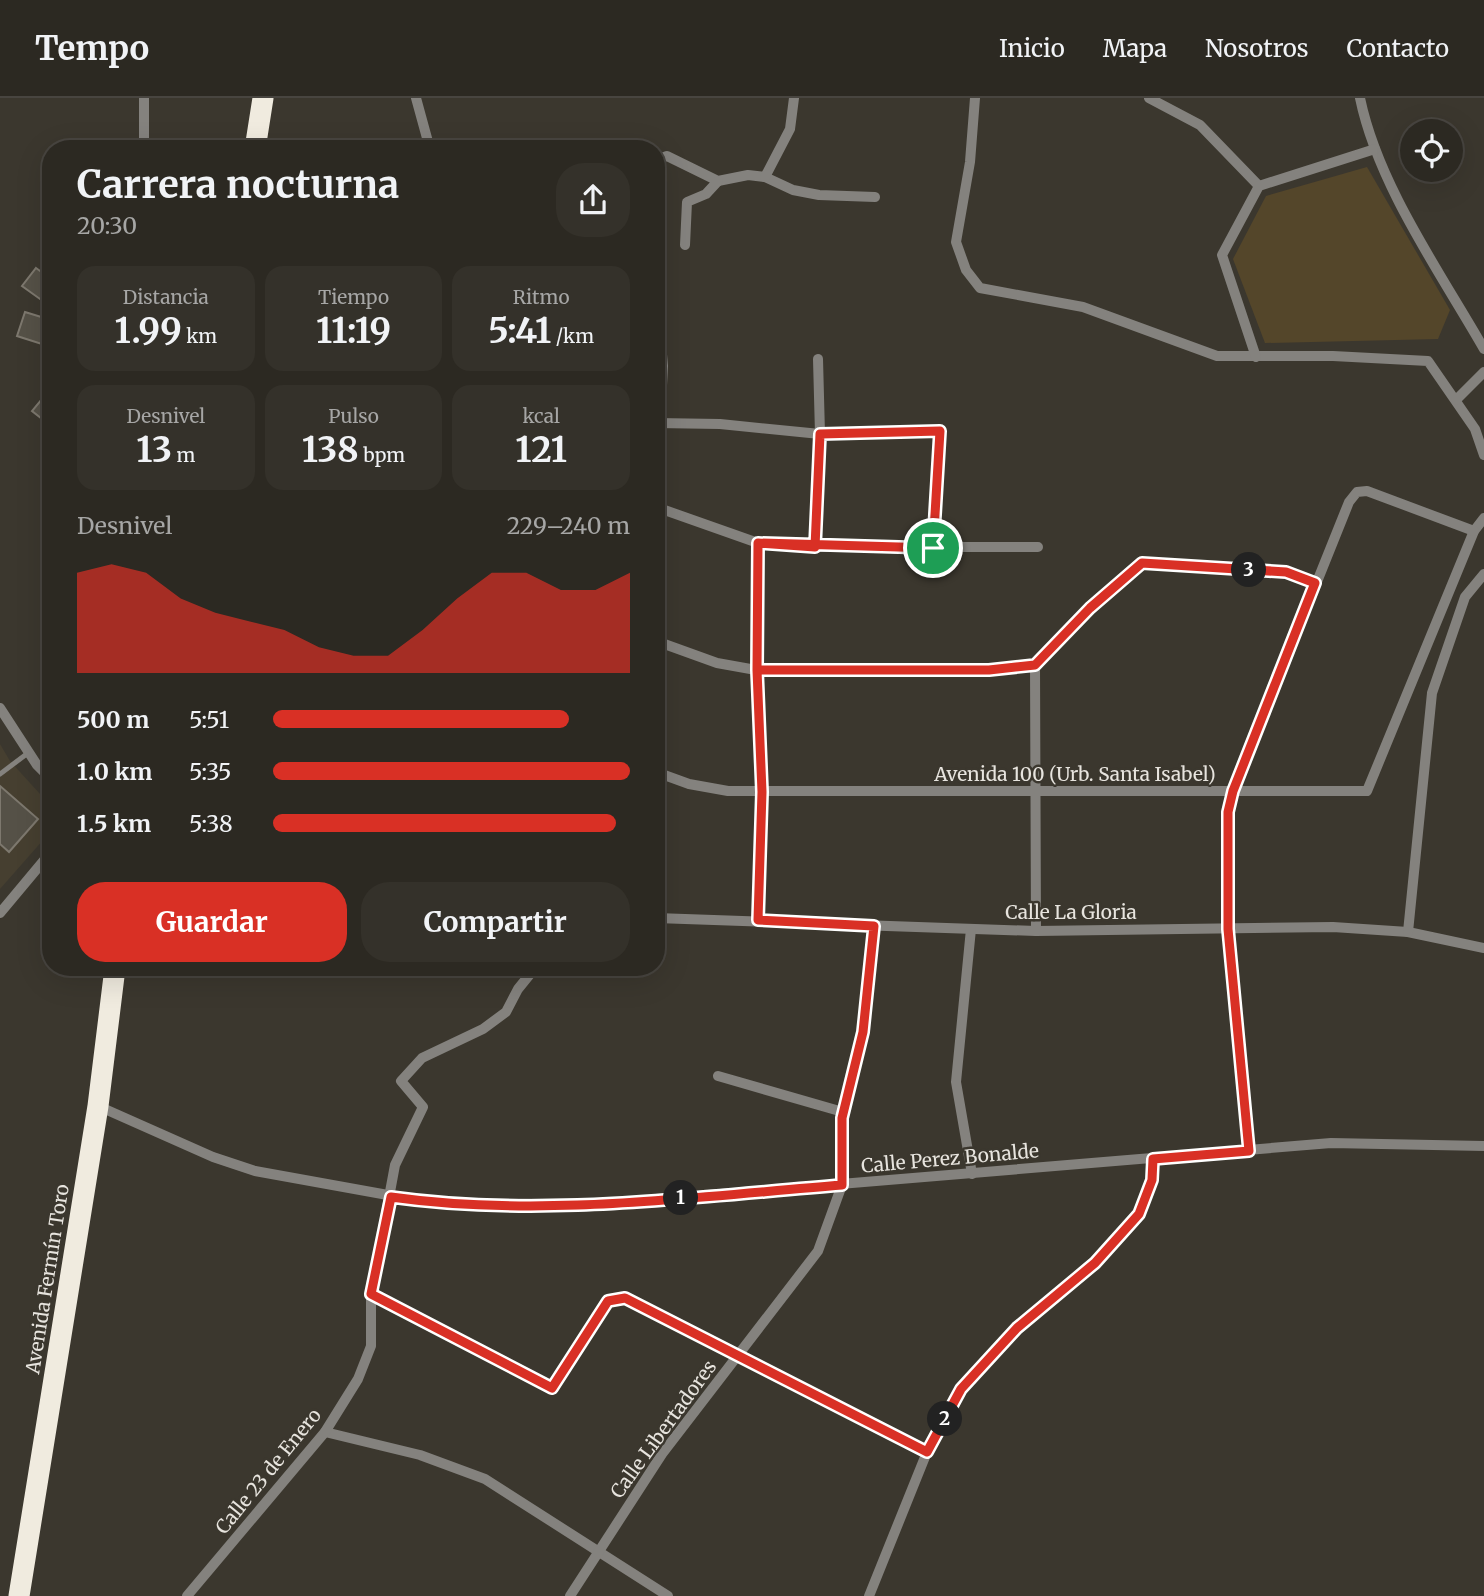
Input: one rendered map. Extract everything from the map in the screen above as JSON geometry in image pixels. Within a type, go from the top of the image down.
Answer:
[{"type":"highway","points":[[256,140],[263,98]]},
{"type":"highway","name":"Avenida Fermín Toro","points":[[19,1596],[98,1106],[114,976]]},
{"type":"street","points":[[144,98],[144,140]]},
{"type":"street","points":[[416,98],[428,140]]},
{"type":"street","points":[[765,177],[790,129],[794,98]]},
{"type":"street","points":[[975,98],[970,162],[956,242],[966,270],[980,288],[1083,307],[1217,356],[1333,356],[1428,362],[1475,429],[1484,455]]},
{"type":"street","points":[[1149,98],[1200,125],[1259,186]]},
{"type":"street","points":[[1360,98],[1376,149],[1396,195],[1484,349]]},
{"type":"street","points":[[1256,357],[1222,256],[1259,186],[1376,149]]},
{"type":"street","points":[[665,157],[718,181]]},
{"type":"street","points":[[685,245],[687,202],[706,194],[718,181],[748,175],[765,177],[793,190],[819,195],[875,197]]},
{"type":"street","points":[[815,547],[820,434],[818,359]]},
{"type":"street","points":[[1456,400],[1484,372]]},
{"type":"street","points":[[665,423],[719,424],[820,434],[940,431],[933,548]]},
{"type":"street","points":[[1249,1151],[1228,929],[1228,812],[1233,791],[1315,583],[1349,502],[1357,492],[1367,491],[1474,531]]},
{"type":"street","points":[[665,510],[758,543],[815,547],[1038,547]]},
{"type":"street","name":"Avenida 100 (Urb. Santa Isabel)","points":[[665,775],[689,784],[728,791],[762,792],[1367,792],[1474,531],[1484,518]]},
{"type":"street","points":[[758,543],[757,670],[762,792],[758,920]]},
{"type":"street","points":[[665,644],[717,663],[757,670],[989,670],[1035,665],[1090,608],[1142,563],[1286,572],[1315,583]]},
{"type":"street","points":[[1408,932],[1432,693],[1465,597],[1484,574]]},
{"type":"street","points":[[1035,665],[1036,931]]},
{"type":"street","points":[[0,708],[28,752],[42,768]]},
{"type":"street","points":[[0,913],[42,863]]},
{"type":"street","name":"Calle La Gloria","points":[[665,918],[1036,931],[1333,927],[1408,932],[1481,944]]},
{"type":"street","name":"Calle Libertadores","points":[[570,1596],[662,1454],[817,1251],[842,1185],[843,1112],[863,1032],[874,926]]},
{"type":"street","points":[[971,929],[956,1083],[972,1174]]},
{"type":"street","name":"Calle 23 de Enero","points":[[187,1596],[325,1432],[358,1379],[371,1346],[371,1294],[395,1166],[423,1107],[401,1081],[422,1058],[483,1029],[506,1012],[529,976]]},
{"type":"street","points":[[718,1076],[843,1112]]},
{"type":"street","name":"Calle Perez Bonalde","points":[[98,1106],[213,1157],[255,1171],[432,1203],[601,1205],[1331,1143],[1484,1146]]},
{"type":"street","points":[[869,1596],[927,1452],[961,1389],[1017,1328],[1095,1263],[1139,1214],[1152,1180],[1153,1159]]},
{"type":"street","points":[[371,1294],[552,1388],[608,1301],[625,1298],[927,1452]]},
{"type":"street","points":[[325,1432],[420,1455],[485,1479],[600,1550],[668,1596]]},
{"type":"lane","points":[[0,774],[28,752]]},
{"type":"shaded area","points":[[1367,167],[1450,310],[1438,339],[1265,343],[1233,259],[1266,196]]},
{"type":"shaded area","points":[[0,744],[10,761],[42,796],[42,841],[0,889]]},
{"type":"building","points":[[36,268],[42,272],[40,299],[22,286]]},
{"type":"building","points":[[25,312],[42,317],[42,344],[17,336]]},
{"type":"building","points":[[42,399],[42,419],[32,411]]},
{"type":"building","points":[[0,786],[38,819],[9,852],[0,844]]},
{"type":"route","points":[[933,548],[815,547],[758,543],[757,670],[762,792],[758,920],[874,926],[863,1032],[842,1118],[842,1185],[601,1205],[432,1203],[391,1197],[371,1294],[552,1388],[608,1301],[625,1298],[927,1452],[961,1389],[1017,1328],[1095,1263],[1139,1214],[1152,1180],[1153,1159],[1249,1151],[1228,929],[1228,812],[1233,791],[1315,583],[1286,572],[1142,563],[1090,608],[1035,665],[989,670],[757,670],[757,607],[758,543],[815,547],[820,434],[940,431],[933,548]]}]
